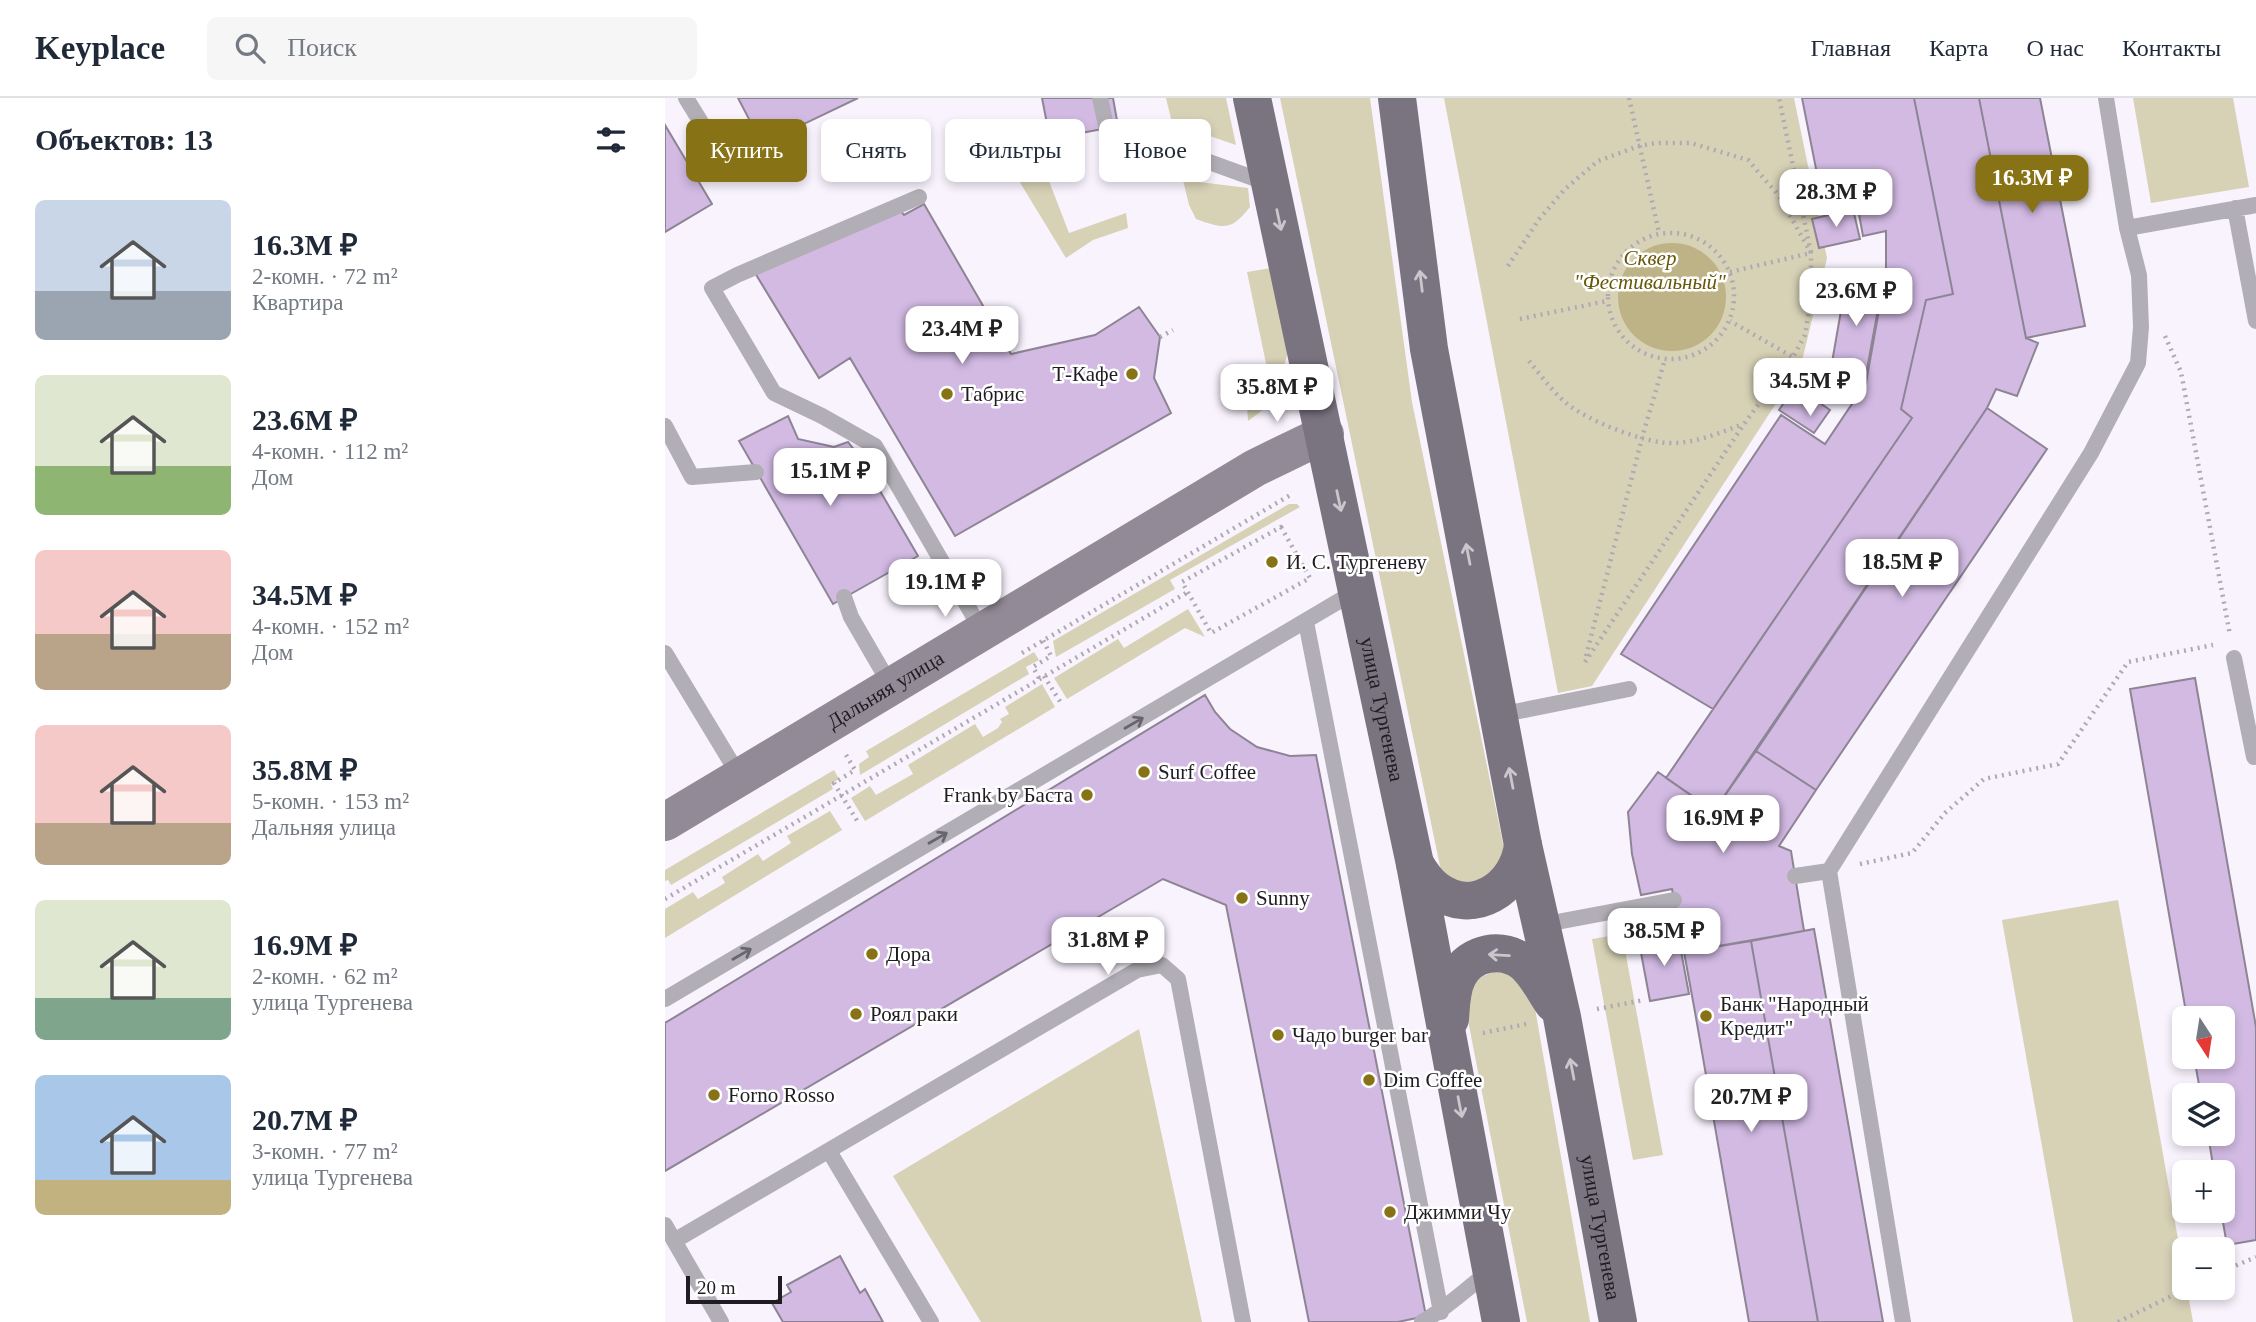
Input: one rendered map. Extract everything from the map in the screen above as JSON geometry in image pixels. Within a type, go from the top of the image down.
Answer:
[{"type":"main road","name":"улица Тургенева","points":[[1397,98],[1429,349],[1523,845],[1562,1017],[1618,1322]]},
{"type":"main road","name":"улица Тургенева","points":[[1259,108],[1271,184],[1415,864],[1459,1037],[1491,1271],[1501,1322]]},
{"type":"main road","points":[[1415,864],[1424,880],[1437,891],[1454,898],[1472,900],[1490,895],[1510,880],[1517,869],[1523,845]]},
{"type":"main road","points":[[1459,1037],[1453,990],[1458,975],[1468,963],[1494,953],[1510,955],[1523,962],[1562,1017]]},
{"type":"street","name":"Дальняя улица","points":[[665,822],[1255,468],[1325,434]]},
{"type":"lane","points":[[686,98],[699,119]]},
{"type":"lane","points":[[1100,98],[1110,144],[1147,148],[1165,146],[1271,184]]},
{"type":"lane","points":[[1903,1322],[1829,871],[2091,453],[2138,363],[2141,327],[2139,275],[2127,228],[2106,98]]},
{"type":"lane","points":[[919,198],[712,288],[774,393],[823,416],[875,446],[982,631]]},
{"type":"lane","points":[[2127,228],[2256,205]]},
{"type":"lane","points":[[2235,208],[2256,321]]},
{"type":"lane","points":[[665,426],[692,477],[757,472]]},
{"type":"lane","points":[[665,999],[1358,590]]},
{"type":"lane","points":[[843,597],[851,617],[891,686]]},
{"type":"lane","points":[[1305,622],[1429,1290],[1441,1312]]},
{"type":"lane","points":[[2233,650],[2255,761]]},
{"type":"lane","points":[[665,653],[740,777]]},
{"type":"lane","points":[[1499,715],[1629,689]]},
{"type":"lane","points":[[1795,876],[1829,871]]},
{"type":"lane","points":[[1541,925],[1674,900]]},
{"type":"lane","points":[[674,1241],[1136,970],[1162,965],[1178,979],[1243,1322]]},
{"type":"lane","points":[[829,1151],[931,1322]]},
{"type":"lane","points":[[665,1225],[721,1322]]},
{"type":"lane","points":[[1422,1322],[1441,1312],[1491,1271]]},
{"type":"path","points":[[1629,98],[1659,233]]},
{"type":"path","points":[[1665,359],[1585,662],[1744,424],[1793,357],[1805,335],[1811,298],[1811,253],[1779,98]]},
{"type":"path","points":[[1508,267],[1540,218],[1565,189],[1598,161],[1639,146],[1656,143],[1691,143],[1748,160],[1779,196],[1811,253]]},
{"type":"path","points":[[1659,233],[1685,234],[1702,240],[1723,259],[1734,282],[1734,308],[1724,332],[1710,346],[1685,358],[1665,359],[1636,349],[1619,333],[1610,313],[1608,287],[1619,259],[1633,246],[1659,233]]},
{"type":"path","points":[[1730,272],[1811,253]]},
{"type":"path","points":[[1520,319],[1608,302]]},
{"type":"path","points":[[1730,321],[1793,357]]},
{"type":"path","points":[[1160,337],[1173,330]]},
{"type":"path","points":[[1829,871],[1912,853],[1945,813],[1984,779],[2058,764],[2127,662],[2233,650],[2181,372],[2165,335]]},
{"type":"path","points":[[1529,360],[1563,401],[1585,417],[1642,438],[1674,444],[1710,436],[1744,424]]},
{"type":"path","points":[[1281,527],[1310,578],[1211,633],[1188,592],[1182,582],[1281,527]]},
{"type":"path","points":[[665,888],[667,898],[1188,592]]},
{"type":"path","points":[[1043,640],[1051,656],[1033,667],[1061,703]]},
{"type":"path","points":[[846,755],[855,771],[834,783],[859,824]]},
{"type":"path","points":[[1459,1037],[1644,1000]]},
{"type":"path","points":[[2235,1265],[2256,1258]]},
{"type":"path","points":[[2118,1322],[2172,1296]]},
{"type":"green space","points":[[1166,98],[1226,98],[1236,145],[1211,136],[1211,119],[1171,119]]},
{"type":"green space","points":[[1280,98],[1370,98],[1412,402],[1506,858],[1487,880],[1458,882],[1441,871]]},
{"type":"green space","name":"Сквер \"Фестивальный\"","points":[[1444,98],[1794,98],[1827,258],[1801,365],[1592,686],[1558,693]]},
{"type":"green space","points":[[2133,98],[2233,98],[2249,187],[2151,203]]},
{"type":"green space","points":[[1020,182],[1049,182],[1069,233],[1126,213],[1128,228],[1093,240],[1066,258]]},
{"type":"green space","points":[[1183,182],[1248,188],[1250,207],[1232,224],[1226,226],[1196,219],[1189,205]]},
{"type":"green space","points":[[1271,268],[1289,347],[1279,387],[1268,406],[1248,421],[1246,389],[1268,373],[1247,272]]},
{"type":"green space","points":[[1289,504],[1297,504],[1300,507],[1170,580],[1175,589],[1056,657],[1053,641]]},
{"type":"green space","points":[[1188,609],[1205,637],[1185,628],[1067,699],[1054,678],[1118,639],[1124,648]]},
{"type":"green space","points":[[1034,652],[1039,660],[1026,667],[1029,674],[860,775],[859,764],[869,757],[866,751]]},
{"type":"green space","points":[[1042,684],[1055,707],[865,821],[851,798],[870,786],[876,795],[913,774],[908,765],[975,724],[983,737],[998,728],[1002,722],[1000,719],[1009,714],[1005,707]]},
{"type":"green space","points":[[834,770],[839,779],[831,784],[833,789],[671,885],[668,880],[665,881],[665,870]]},
{"type":"green space","points":[[830,811],[842,830],[665,938],[665,909],[693,892],[698,899],[725,883],[722,877],[758,854],[763,861],[791,843],[787,836]]},
{"type":"green space","points":[[2118,900],[2172,1205],[2172,1223],[2175,1223],[2178,1237],[2172,1237],[2172,1300],[2189,1300],[2193,1322],[2073,1322],[2002,920]]},
{"type":"green space","points":[[1622,934],[1663,1155],[1633,1160],[1592,939]]},
{"type":"green space","points":[[1508,966],[1533,997],[1590,1322],[1527,1322],[1463,995],[1466,983]]},
{"type":"green space","points":[[1139,1029],[1202,1322],[981,1322],[893,1176]]},
{"type":"shaded area","points":[[1672,243],[1693,247],[1710,259],[1722,276],[1726,297],[1722,318],[1710,335],[1693,347],[1672,351],[1651,347],[1634,335],[1622,318],[1618,297],[1622,276],[1634,259],[1651,247]]},
{"type":"building","points":[[738,98],[858,98],[807,122],[807,119],[749,119]]},
{"type":"building","points":[[1042,98],[1113,98],[1117,119],[1099,119],[1099,130],[1085,132],[1085,119],[1046,119]]},
{"type":"building","points":[[1802,98],[1914,98],[1953,294],[1926,300],[1901,409],[1912,418],[1713,709],[1621,654],[1781,415],[1825,444],[1866,383],[1886,271],[1886,231],[1863,236],[1857,203],[1824,209]]},
{"type":"building","points":[[1914,98],[1979,98],[2026,338],[2038,343],[2017,396],[1996,389],[1987,408],[1714,811],[1666,778],[1912,418],[1901,409],[1926,300],[1953,294]]},
{"type":"building","points":[[1979,98],[2040,98],[2085,326],[2026,338]]},
{"type":"building","points":[[665,125],[686,160],[686,182],[699,182],[712,204],[665,232]]},
{"type":"building","points":[[924,204],[1011,354],[1095,335],[1139,307],[1160,337],[1154,378],[1171,413],[955,536],[850,358],[819,378],[755,273],[900,210],[904,215]]},
{"type":"building","points":[[1853,209],[1860,239],[1819,248],[1812,219]]},
{"type":"building","points":[[1847,276],[1883,282],[1865,380],[1830,374]]},
{"type":"building","points":[[1795,386],[1830,410],[1814,433],[1779,410]]},
{"type":"building","points":[[1987,408],[2047,449],[1816,790],[1756,751]]},
{"type":"building","points":[[788,416],[798,439],[834,447],[848,442],[862,460],[918,556],[833,604],[739,441]]},
{"type":"building","points":[[2195,678],[2256,1027],[2256,1240],[2235,1244],[2235,1237],[2226,1237],[2223,1223],[2235,1223],[2235,1160],[2212,1160],[2210,1146],[2235,1146],[2235,1083],[2199,1083],[2196,1069],[2235,1069],[2235,1006],[2185,1006],[2130,689]]},
{"type":"building","points":[[1205,695],[1230,729],[1257,747],[1290,756],[1316,755],[1426,1316],[1398,1322],[1309,1322],[1226,905],[1163,879],[665,1171],[665,1023]]},
{"type":"building","points":[[1756,751],[1816,790],[1779,846],[1791,851],[1804,931],[1684,952],[1672,889],[1641,895],[1632,854],[1628,812],[1658,772],[1714,811]]},
{"type":"building","points":[[1814,929],[1883,1322],[1818,1322],[1751,941]]},
{"type":"building","points":[[1678,935],[1689,994],[1650,1001],[1639,942]]},
{"type":"building","points":[[1751,941],[1818,1322],[1749,1322],[1684,952]]},
{"type":"building","points":[[840,1256],[860,1293],[865,1289],[883,1322],[783,1322],[772,1303],[791,1292],[787,1285]]},
{"type":"place","name":"Т-Кафе","points":[[1132,374]]},
{"type":"place","name":"Табрис","points":[[947,394]]},
{"type":"place","name":"И. С. Тургеневу","points":[[1272,562]]},
{"type":"place","name":"Surf Coffee","points":[[1144,772]]},
{"type":"place","name":"Frank by Баста","points":[[1087,795]]},
{"type":"place","name":"Sunny","points":[[1242,898]]},
{"type":"place","name":"Дора","points":[[872,954]]},
{"type":"place","name":"Роял раки","points":[[856,1014]]},
{"type":"place","name":"Банк \"Народный Кредит\"","points":[[1706,1016]]},
{"type":"place","name":"Чадо burger bar","points":[[1278,1035]]},
{"type":"place","name":"Dim Coffee","points":[[1369,1080]]},
{"type":"place","name":"Forno Rosso","points":[[714,1095]]},
{"type":"place","name":"Джимми Чу","points":[[1390,1212]]}]
